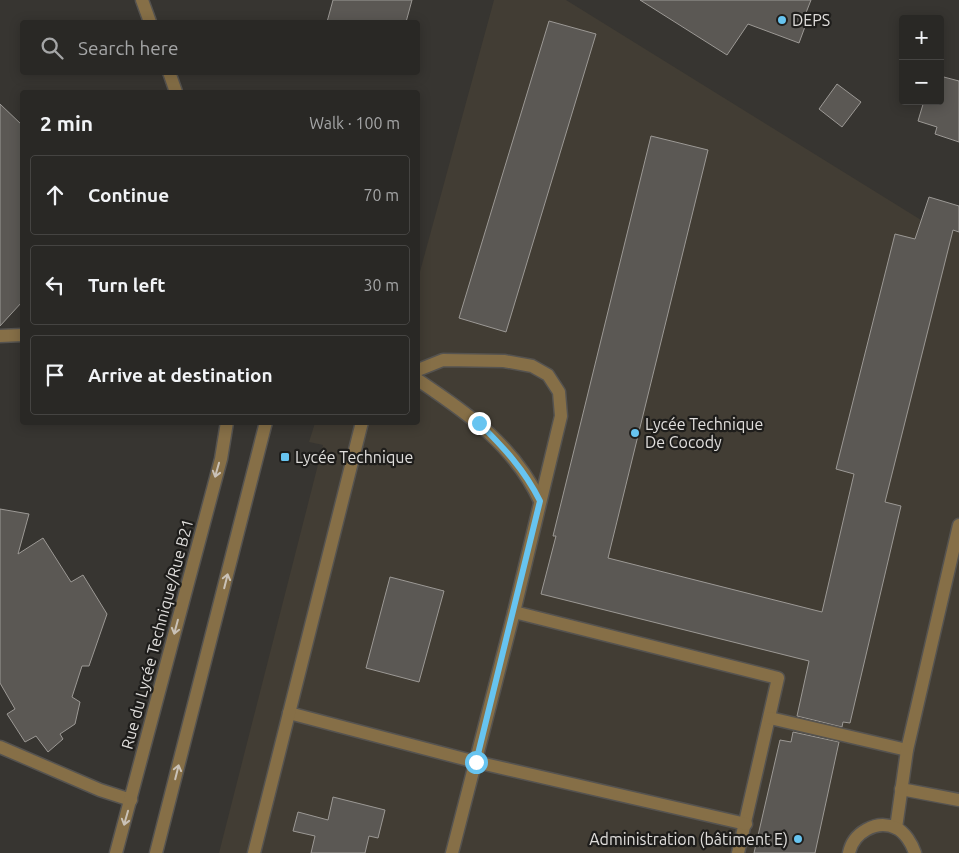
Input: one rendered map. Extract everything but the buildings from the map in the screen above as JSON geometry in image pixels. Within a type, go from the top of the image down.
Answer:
[{"type":"street","points":[[142,0],[149,20]]},
{"type":"street","points":[[170,75],[175,90]]},
{"type":"street","points":[[0,336],[20,335]]},
{"type":"street","points":[[420,369],[443,360],[504,361],[532,366],[548,375],[558,392],[560,416],[514,612],[452,853]]},
{"type":"street","points":[[420,381],[479,423],[512,457],[530,481],[540,501]]},
{"type":"street","name":"Rue du Lycée Technique/Rue B21","points":[[116,853],[221,459],[227,425]]},
{"type":"street","points":[[156,853],[265,425]]},
{"type":"street","points":[[254,853],[361,425]]},
{"type":"street","points":[[896,828],[906,750],[959,525]]},
{"type":"street","points":[[514,612],[778,678],[738,853]]},
{"type":"street","points":[[289,713],[476,762],[746,824]]},
{"type":"street","points":[[770,718],[906,750]]},
{"type":"street","points":[[0,747],[100,790],[131,800]]},
{"type":"street","points":[[901,789],[959,800]]},
{"type":"street","points":[[849,853],[851,845],[863,831],[877,826],[896,828],[910,842],[915,853]]},
{"type":"shaded area","name":"Lycée Technique De Cocody","points":[[494,0],[566,0],[921,220],[959,232],[959,853],[219,853],[323,445],[309,442],[314,425],[420,425],[420,272]]},
{"type":"place","name":"DEPS","points":[[782,20]]},
{"type":"place","name":"Lycée Technique De Cocody","points":[[635,433]]},
{"type":"place","name":"Lycée Technique","points":[[285,457]]},
{"type":"place","name":"Administration (bâtiment E)","points":[[798,839]]},
{"type":"route","points":[[476,762],[540,501],[530,481],[512,457],[479,423]]}]
